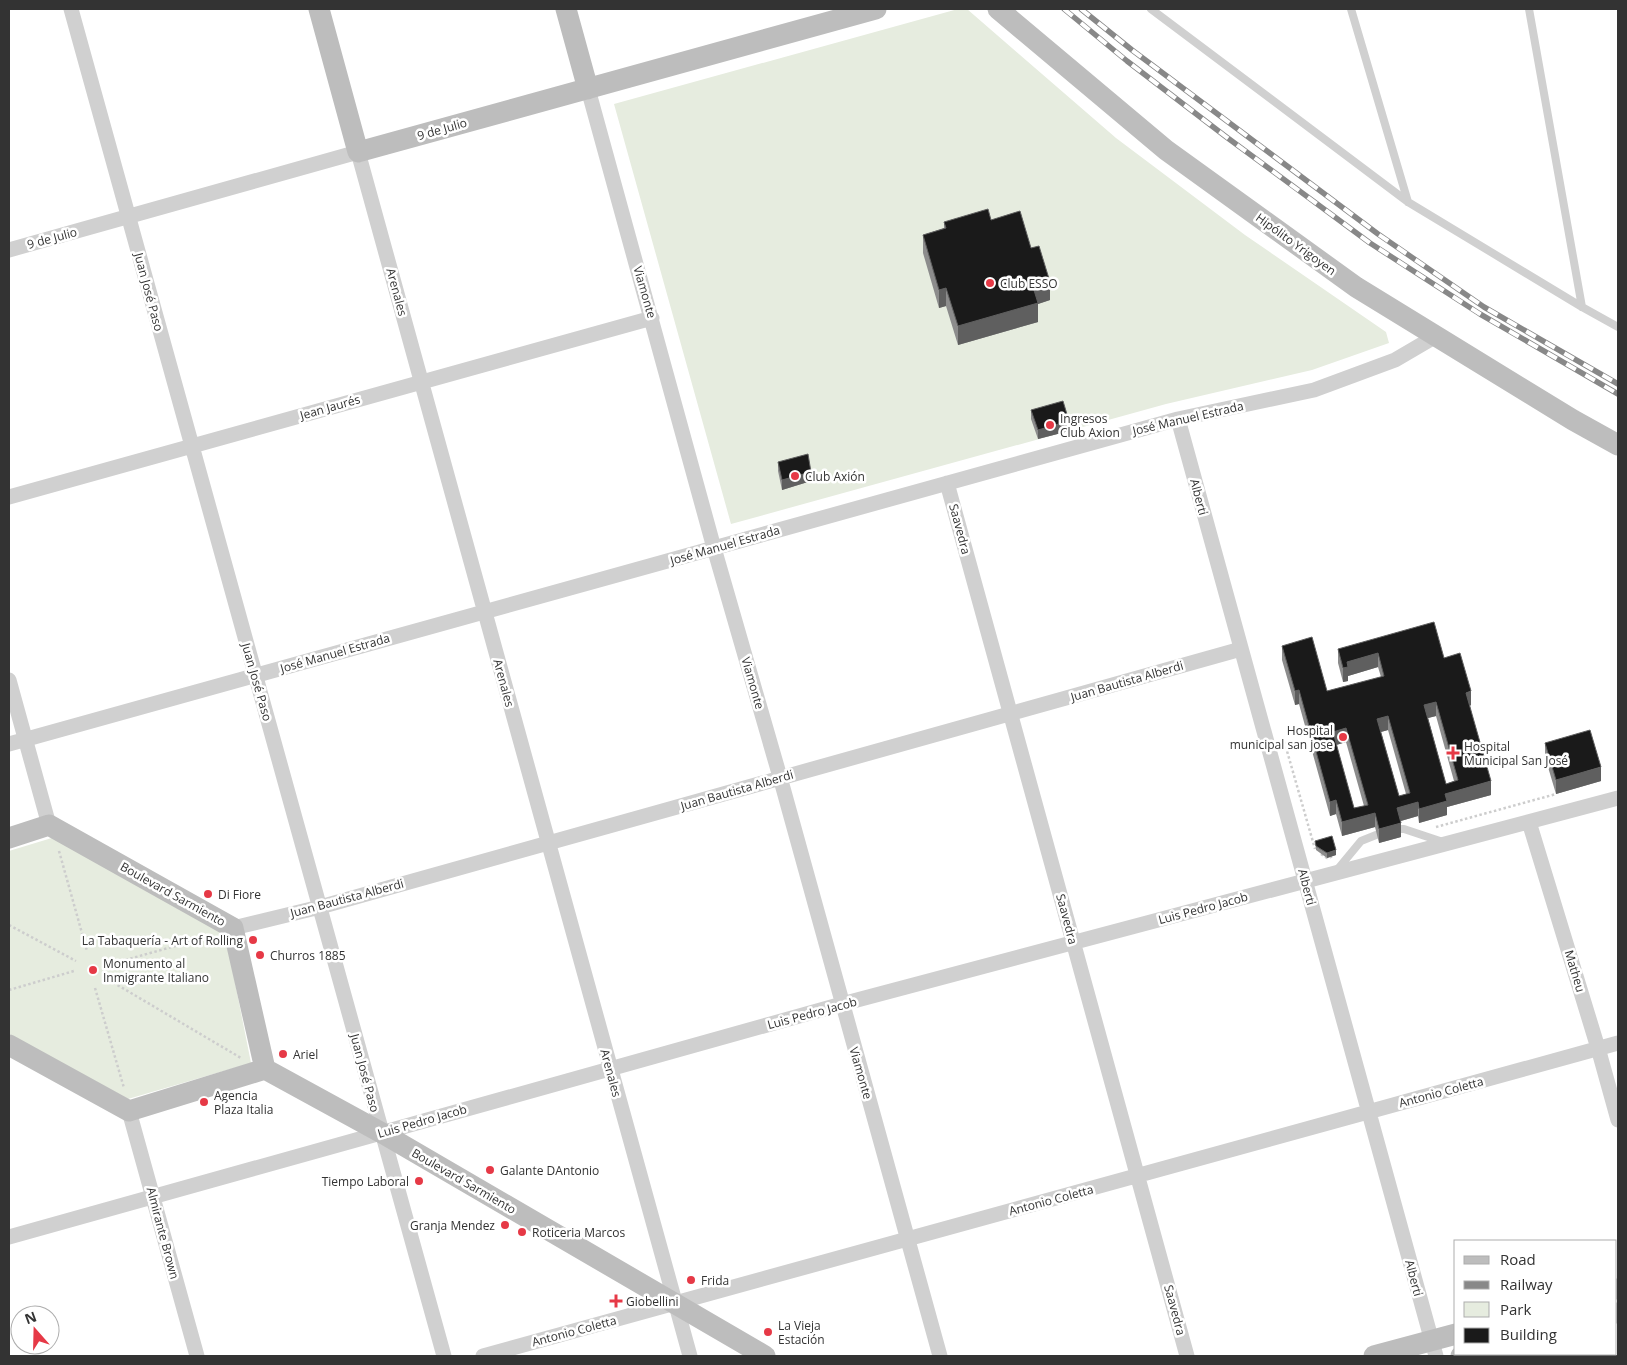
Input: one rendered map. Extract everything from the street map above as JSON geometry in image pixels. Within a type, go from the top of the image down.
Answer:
[{"type":"street","name":"Juan José Paso","points":[[71,9],[444,1356]]},
{"type":"street","name":"Arenales","points":[[319,9],[690,1356]]},
{"type":"street","name":"Viamonte","points":[[566,9],[714,548],[780,778],[940,1356]]},
{"type":"street","name":"9 de Julio","points":[[9,250],[876,9]]},
{"type":"street","name":"Hipólito Yrigoyen","points":[[998,9],[1166,150],[1356,287],[1573,420],[1618,445]]},
{"type":"street","name":"Jean Jaurés","points":[[9,497],[652,318]]},
{"type":"street","name":"José Manuel Estrada","points":[[9,744],[1178,419],[1314,390],[1395,360],[1436,336]]},
{"type":"street","name":"Alberti","points":[[1178,419],[1434,1348]]},
{"type":"street","name":"Saavedra","points":[[947,483],[1187,1356]]},
{"type":"street","name":"Juan Bautista Alberdi","points":[[224,931],[320,907],[1241,649]]},
{"type":"street","points":[[9,680],[49,825],[9,838]]},
{"type":"street","name":"Luis Pedro Jacob","points":[[9,1237],[842,1004],[1618,798]]},
{"type":"street","name":"Matheu","points":[[1529,822],[1618,1120]]},
{"type":"street","name":"Boulevard Sarmiento","points":[[49,825],[224,931],[265,1069],[382,1133],[765,1356]]},
{"type":"street","name":"Antonio Coletta","points":[[483,1356],[1618,1043]]},
{"type":"street","points":[[9,1045],[129,1111],[265,1069]]},
{"type":"street","name":"Almirante Brown","points":[[129,1111],[197,1356]]},
{"type":"street","points":[[1374,1356],[1434,1348],[1454,1335]]},
{"type":"lane","points":[[1151,9],[1408,202],[1582,307],[1618,326]]},
{"type":"lane","points":[[1351,9],[1408,202]]},
{"type":"lane","points":[[1528,9],[1582,307]]},
{"type":"lane","points":[[1399,829],[1447,844]]},
{"type":"lane","points":[[1334,874],[1362,841],[1376,835]]},
{"type":"path","points":[[1281,732],[1316,850],[1327,858],[1354,851]]},
{"type":"path","points":[[1416,833],[1556,794]]},
{"type":"path","points":[[58,846],[87,951]]},
{"type":"path","points":[[9,925],[76,961]]},
{"type":"path","points":[[112,964],[224,931]]},
{"type":"path","points":[[9,990],[74,971]]},
{"type":"path","points":[[109,980],[242,1058]]},
{"type":"path","points":[[95,988],[125,1090]]},
{"type":"green space","name":"Club ESSO","points":[[958,9],[967,9],[1116,138],[1245,235],[1386,332],[1389,343],[1312,370],[1166,404],[731,524],[614,104]]},
{"type":"green space","points":[[55,837],[225,932],[251,1063],[128,1099],[9,1034],[9,851]]},
{"type":"building","points":[[988,209],[991,220],[1020,211],[1031,248],[1039,246],[1050,282],[1033,287],[1038,303],[958,326],[946,288],[939,290],[923,235],[946,228],[944,222]]},
{"type":"building","points":[[1063,401],[1069,421],[1038,430],[1031,410]]},
{"type":"building","points":[[808,454],[811,472],[782,480],[778,462]]},
{"type":"building","name":"Hospital municipal san jose","points":[[1434,622],[1444,658],[1460,653],[1471,691],[1466,693],[1491,781],[1445,794],[1447,801],[1419,809],[1418,802],[1397,808],[1401,823],[1379,829],[1375,813],[1342,822],[1336,800],[1330,802],[1299,690],[1295,691],[1282,646],[1312,637],[1327,691],[1384,676],[1378,653],[1347,662],[1348,667],[1343,668],[1338,649]],"holes":[[[1436,702],[1458,780],[1446,784],[1424,705]],[[1388,716],[1410,793],[1399,796],[1377,719]],[[1346,728],[1368,805],[1354,808],[1333,732]]]},
{"type":"building","points":[[1590,730],[1601,767],[1556,780],[1545,743]]},
{"type":"building","points":[[1332,836],[1336,850],[1327,853],[1316,846],[1315,841]]},
{"type":"railway","points":[[1064,9],[1127,61],[1225,136],[1370,243],[1480,314],[1618,394]]},
{"type":"railway","points":[[1081,9],[1132,50],[1378,234],[1484,307],[1618,384]]},
{"type":"place","name":"Club ESSO","points":[[990,283]]},
{"type":"place","name":"Ingresos Club Axion","points":[[1050,425]]},
{"type":"place","name":"Club Axión","points":[[795,476]]},
{"type":"place","name":"Hospital municipal san jose","points":[[1343,737]]},
{"type":"place","name":"Hospital Municipal San José","points":[[1453,753]]},
{"type":"place","name":"Di Fiore","points":[[208,894]]},
{"type":"place","name":"La Tabaquería - Art of Rolling","points":[[253,940]]},
{"type":"place","name":"Churros 1885","points":[[260,955]]},
{"type":"place","name":"Monumento al Inmigrante Italiano","points":[[93,970]]},
{"type":"place","name":"Ariel","points":[[283,1054]]},
{"type":"place","name":"Agencia Plaza Italia","points":[[204,1102]]},
{"type":"place","name":"Galante DAntonio","points":[[490,1170]]},
{"type":"place","name":"Tiempo Laboral","points":[[419,1181]]},
{"type":"place","name":"Granja Mendez","points":[[505,1225]]},
{"type":"place","name":"Roticeria Marcos","points":[[522,1232]]},
{"type":"place","name":"Frida","points":[[691,1280]]},
{"type":"place","name":"Giobellini","points":[[616,1301]]},
{"type":"place","name":"La Vieja Estación","points":[[768,1332]]}]
